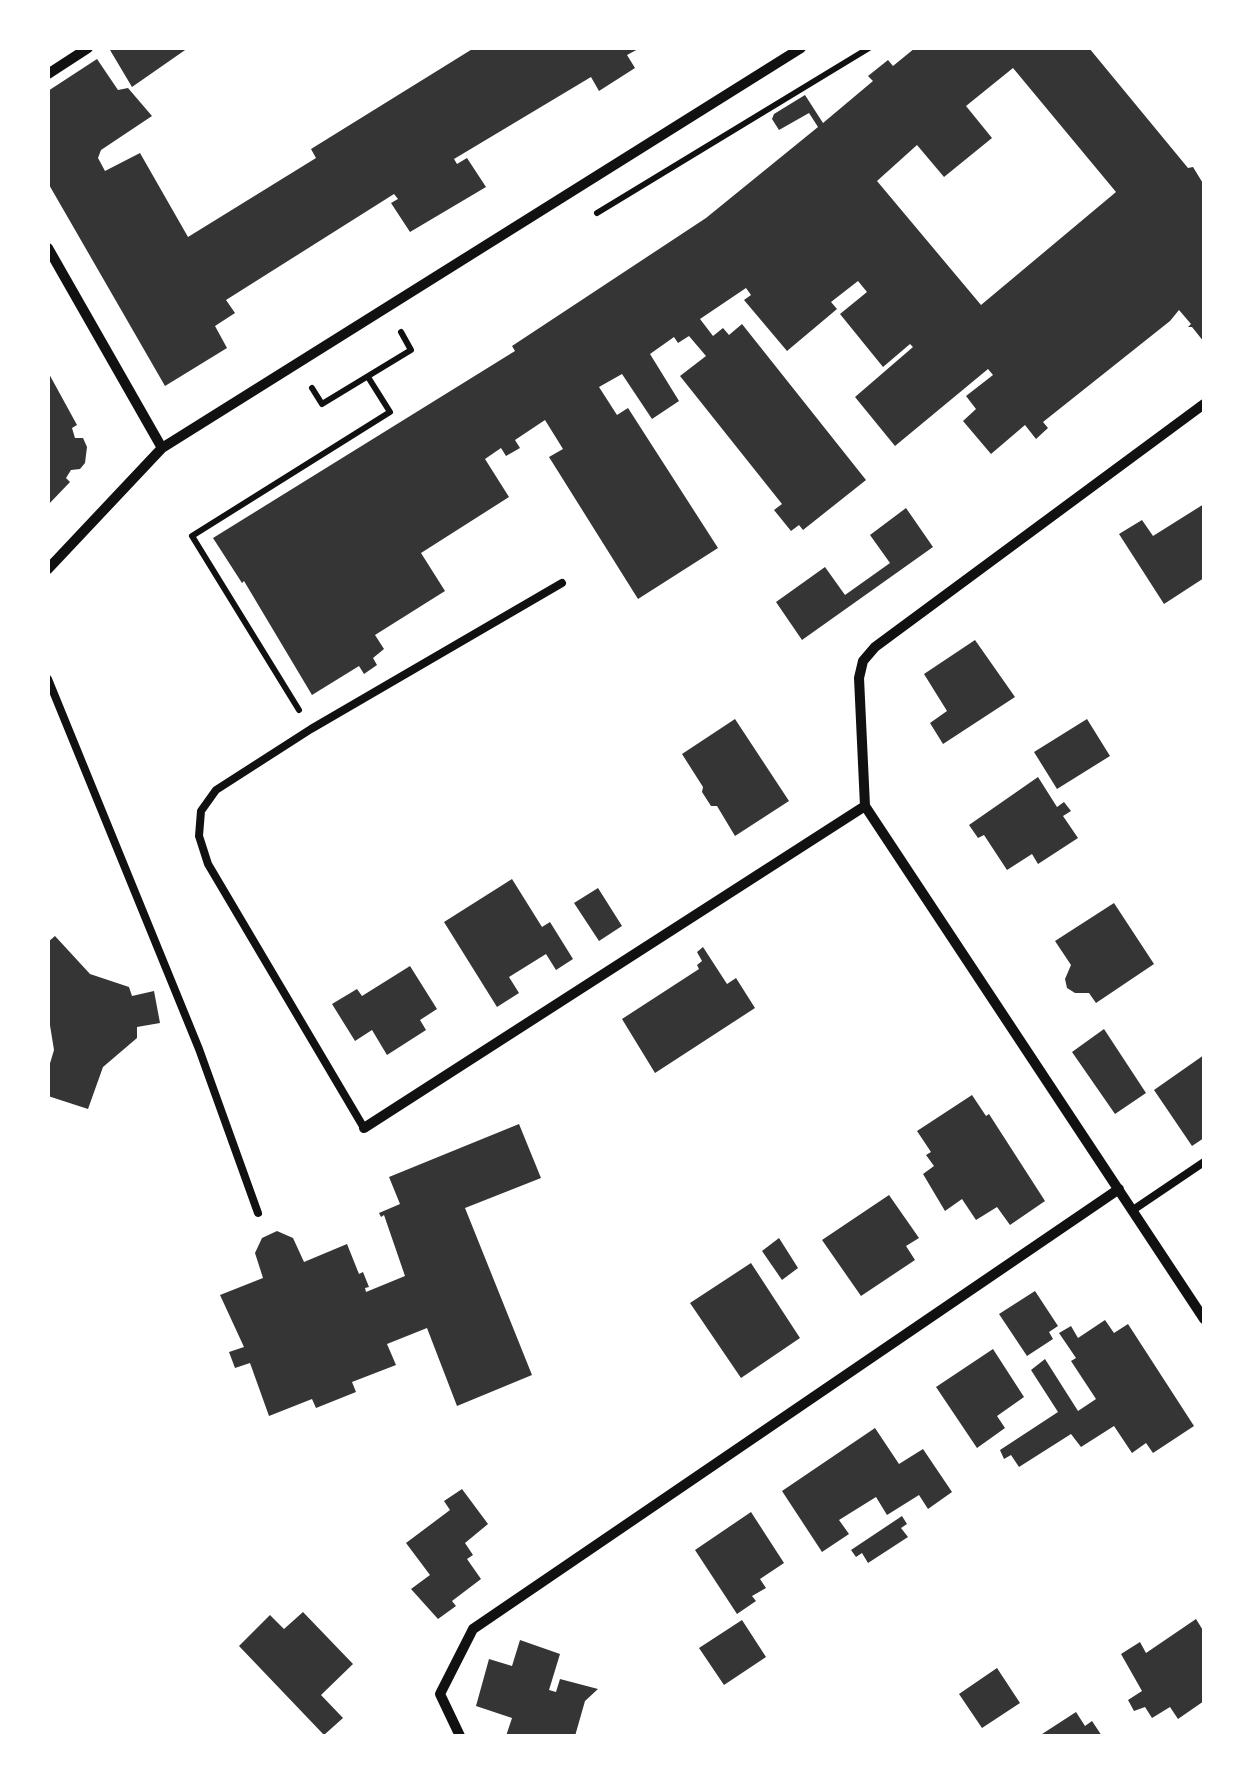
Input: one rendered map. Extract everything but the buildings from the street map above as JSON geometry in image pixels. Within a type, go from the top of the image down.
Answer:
[{"type":"street","points":[[48,74],[88,48]]},
{"type":"street","points":[[48,569],[162,448],[801,48]]},
{"type":"street","points":[[48,248],[162,448]]},
{"type":"street","points":[[1204,404],[875,646],[863,661],[858,678],[865,806],[1204,1318]]},
{"type":"street","points":[[364,1128],[865,806]]},
{"type":"street","points":[[460,1736],[440,1694],[473,1629],[1119,1188]]},
{"type":"lane","points":[[364,1128],[208,864],[199,836],[201,811],[216,790],[311,729],[562,583]]},
{"type":"lane","points":[[48,679],[199,1049],[258,1213]]},
{"type":"lane","points":[[1133,1210],[1204,1162]]},
{"type":"path","points":[[312,388],[322,404],[368,378],[411,350],[401,332]]},
{"type":"path","points":[[311,729],[192,536],[390,412],[368,378]]}]
